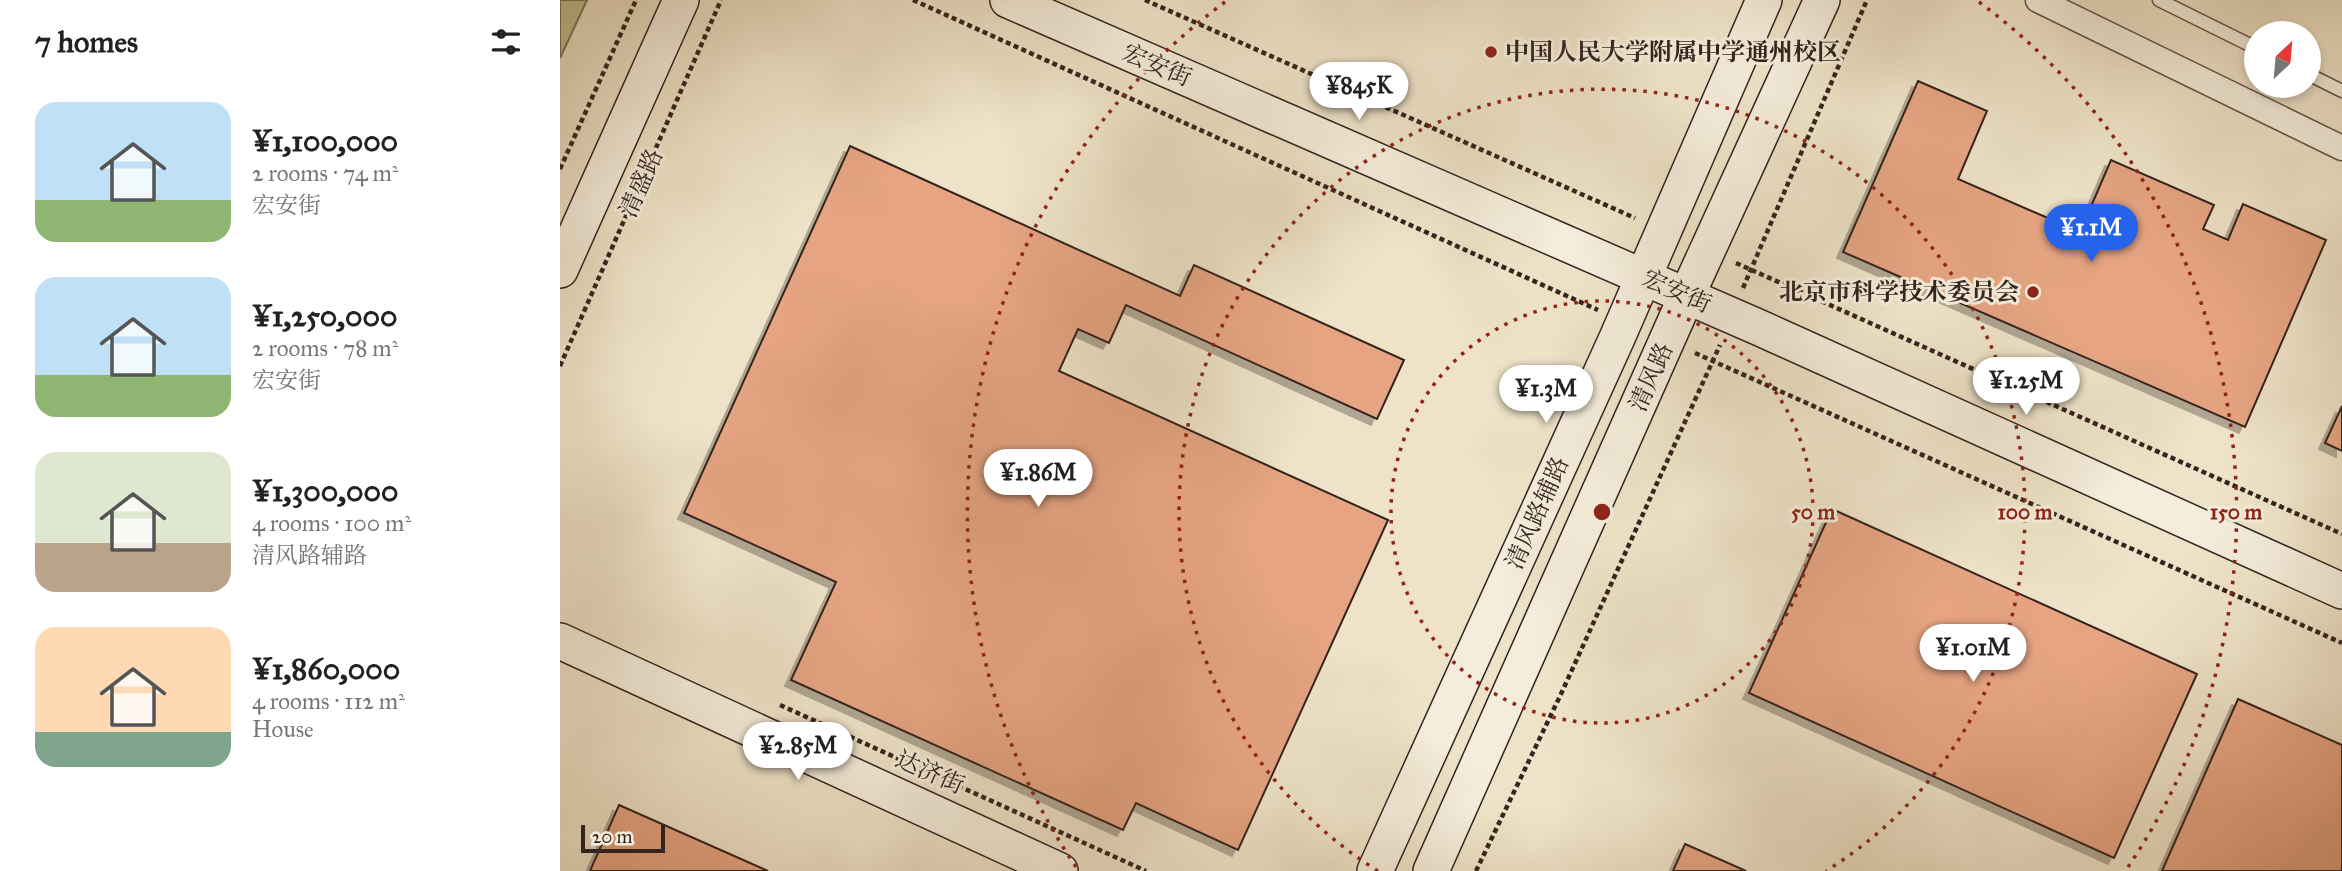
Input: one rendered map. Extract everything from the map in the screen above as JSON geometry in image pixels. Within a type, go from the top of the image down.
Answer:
[{"type":"street","name":"清盛路","points":[[560,270],[681,0]]},
{"type":"street","name":"宏安街","points":[[1007,0],[1687,295],[2342,591]]},
{"type":"street","name":"清风路辅路","points":[[1375,871],[1617,338],[1764,0]]},
{"type":"street","name":"清风路","points":[[1431,871],[1687,295],[1822,0]]},
{"type":"street","points":[[2038,0],[2342,148]]},
{"type":"street","name":"达济街","points":[[560,641],[1060,871]]},
{"type":"lane","points":[[2159,0],[2244,42]]},
{"type":"lane","points":[[2321,80],[2342,91]]},
{"type":"path","points":[[560,169],[636,0]]},
{"type":"path","name":"清盛路","points":[[560,366],[721,0]]},
{"type":"path","name":"宏安街","points":[[1145,0],[1662,230]]},
{"type":"path","name":"清风路","points":[[1476,871],[1561,694],[1732,315],[1867,0]]},
{"type":"path","name":"宏安街","points":[[1708,250],[2342,534]]},
{"type":"path","name":"达济街","points":[[777,703],[1146,871]]},
{"type":"green space","points":[[560,0],[587,0],[560,58]]},
{"type":"building","points":[[1918,81],[1987,111],[1958,179],[2080,232],[2111,160],[2214,205],[2203,229],[2228,240],[2243,204],[2326,240],[2245,427],[1843,252]]},
{"type":"building","points":[[850,146],[1180,296],[1194,265],[1404,360],[1377,419],[1126,305],[1109,343],[1078,329],[1059,371],[1388,520],[1238,850],[1136,803],[1123,830],[791,680],[836,582],[684,513]]},
{"type":"building","points":[[2342,406],[2342,451],[2325,443]]},
{"type":"building","points":[[1832,509],[2197,674],[2114,858],[1749,693]]},
{"type":"building","points":[[2238,699],[2342,745],[2342,871],[2162,871]]},
{"type":"building","points":[[619,805],[768,871],[590,871]]},
{"type":"building","points":[[1685,844],[1746,871],[1673,871]]},
{"type":"place","name":"中国人民大学附属中学通州校区","points":[[1491,52]]},
{"type":"place","name":"北京市科学技术委员会","points":[[2033,292]]}]
